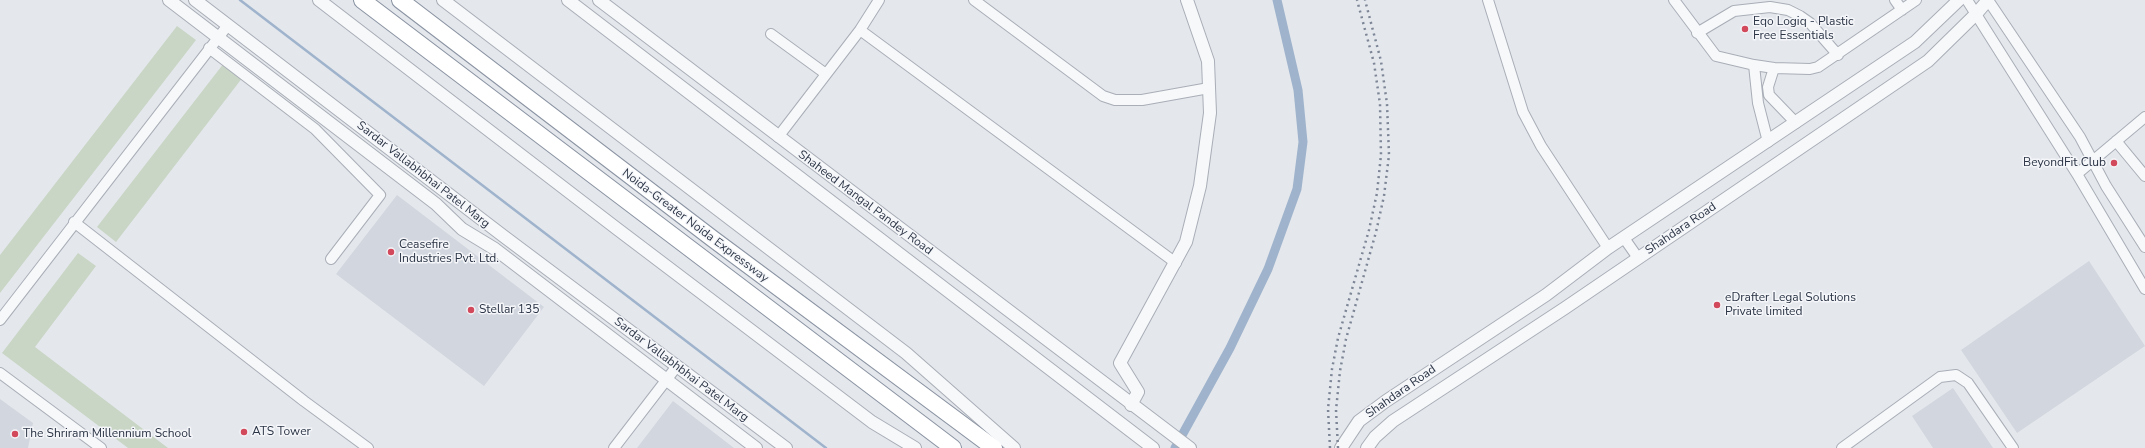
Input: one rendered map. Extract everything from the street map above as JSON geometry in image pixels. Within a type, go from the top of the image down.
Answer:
[{"type":"highway","name":"Noida-Greater Noida Expressway","points":[[362,0],[953,448]]},
{"type":"highway","name":"Noida-Greater Noida Expressway","points":[[400,0],[713,240],[994,448]]},
{"type":"street","name":"Sardar Vallabhbhai Patel Marg","points":[[170,0],[436,204],[462,229],[495,248],[756,448]]},
{"type":"street","name":"Sardar Vallabhbhai Patel Marg","points":[[195,0],[489,226],[786,448]]},
{"type":"street","points":[[319,0],[872,422],[915,448]]},
{"type":"street","points":[[443,0],[906,353],[1014,448]]},
{"type":"street","points":[[568,0],[1153,448]]},
{"type":"street","name":"Shaheed Mangal Pandey Road","points":[[599,0],[1190,448]]},
{"type":"street","points":[[778,137],[860,30],[879,0]]},
{"type":"street","points":[[974,0],[1103,96],[1115,100],[1142,100],[1209,88]]},
{"type":"street","points":[[1135,407],[1138,392],[1120,363],[1176,263],[1186,242],[1200,186],[1210,112],[1208,61],[1187,0]]},
{"type":"street","points":[[1488,0],[1523,112],[1541,146],[1608,248]]},
{"type":"street","points":[[1674,0],[1697,33],[1716,56],[1774,68],[1814,69],[1838,55],[1916,0]]},
{"type":"street","points":[[1894,0],[1902,10]]},
{"type":"street","name":"Shahdara Road","points":[[1341,448],[1359,421],[1386,401],[1546,294],[1608,248],[1915,42],[1959,0]]},
{"type":"street","points":[[1967,0],[2076,174],[2145,289]]},
{"type":"street","points":[[1988,0],[2080,137],[2092,161],[2145,247]]},
{"type":"street","name":"Shahdara Road","points":[[1367,448],[1375,437],[1393,421],[1638,258],[1928,61],[1976,14],[1988,0]]},
{"type":"street","points":[[1697,33],[1734,11],[1770,3],[1788,10],[1810,23],[1838,55]]},
{"type":"street","points":[[0,320],[74,222],[228,25]]},
{"type":"street","points":[[860,30],[1176,263]]},
{"type":"street","points":[[771,34],[826,74]]},
{"type":"street","points":[[209,48],[315,129],[380,195],[331,259]]},
{"type":"street","points":[[1754,65],[1758,103],[1768,142]]},
{"type":"street","points":[[1774,68],[1768,87],[1769,95],[1796,123]]},
{"type":"street","points":[[2076,174],[2145,116]]},
{"type":"street","points":[[2116,141],[2145,176]]},
{"type":"street","points":[[74,222],[368,448]]},
{"type":"street","points":[[1624,238],[1638,258]]},
{"type":"street","points":[[1019,345],[1033,330]]},
{"type":"street","points":[[614,448],[677,366]]},
{"type":"street","points":[[0,373],[101,448]]},
{"type":"street","points":[[1842,448],[1940,377],[1956,375],[1968,383],[2013,448]]},
{"type":"shaded area","points":[[397,195],[544,307],[484,386],[336,274]]},
{"type":"shaded area","points":[[2089,261],[2145,346],[2017,433],[1961,350]]},
{"type":"shaded area","points":[[1953,388],[1993,448],[1933,448],[1912,416]]},
{"type":"shaded area","name":"The Shriram Millennium School","points":[[0,399],[33,423],[28,448],[0,448]]},
{"type":"shaded area","points":[[673,401],[734,448],[637,448]]},
{"type":"green space","points":[[177,26],[196,40],[0,293],[0,255]]},
{"type":"green space","points":[[224,63],[243,77],[116,242],[97,227]]},
{"type":"green space","points":[[78,253],[96,266],[35,347],[168,448],[128,448],[2,353]]},
{"type":"waterway","points":[[240,0],[826,448]]},
{"type":"waterway","points":[[1175,448],[1230,348],[1268,269],[1297,189],[1303,142],[1298,90],[1277,0]]},
{"type":"railway","points":[[1330,448],[1328,409],[1332,369],[1338,338],[1369,230],[1377,193],[1381,155],[1380,104],[1374,63],[1357,0]]},
{"type":"railway","points":[[1338,448],[1336,410],[1340,371],[1346,339],[1376,232],[1384,196],[1389,155],[1387,104],[1381,61],[1365,0]]},
{"type":"place","name":"Eqo Logiq - Plastic Free Essentials","points":[[1745,29]]},
{"type":"place","name":"BeyondFit Club","points":[[2114,163]]},
{"type":"place","name":"Ceasefire Industries Pvt. Ltd.","points":[[391,252]]},
{"type":"place","name":"eDrafter Legal Solutions Private limited","points":[[1717,305]]},
{"type":"place","name":"Stellar 135","points":[[471,310]]},
{"type":"place","name":"ATS Tower","points":[[244,432]]},
{"type":"place","name":"The Shriram Millennium School","points":[[15,434]]}]
